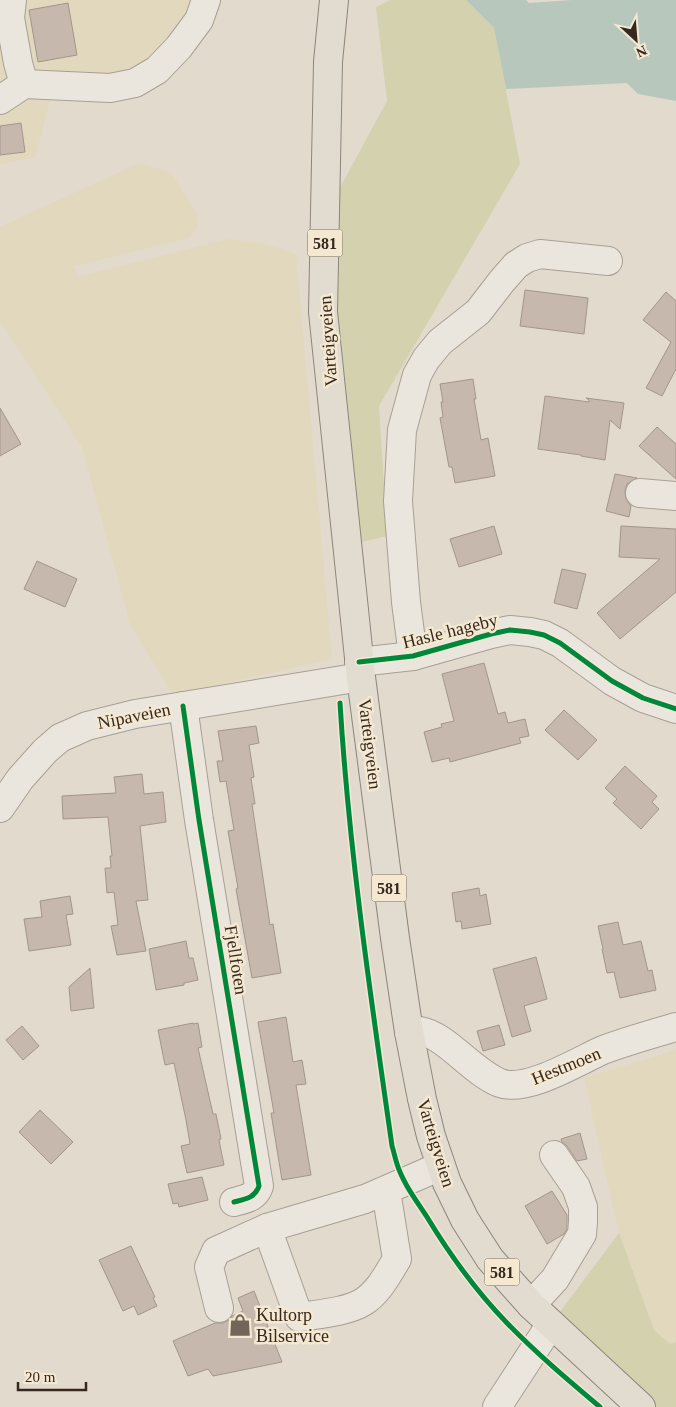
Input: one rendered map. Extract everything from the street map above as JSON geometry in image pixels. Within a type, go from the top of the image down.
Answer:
[{"type":"main road","name":"Varteigveien","points":[[334,0],[328,62],[324,312],[360,670],[395,938],[409,1032],[422,1099],[440,1166],[454,1202],[490,1259],[531,1305],[638,1406]]},
{"type":"street","points":[[12,0],[10,18],[18,63],[24,84]]},
{"type":"street","points":[[0,100],[24,84],[110,88],[135,83],[157,70],[179,47],[199,20],[206,0]]},
{"type":"street","points":[[413,656],[405,594],[398,501],[402,430],[417,375],[426,359],[440,342],[478,312],[516,265],[527,258],[540,254],[608,261]]},
{"type":"street","points":[[640,493],[676,496]]},
{"type":"street","name":"Hasle hageby","points":[[360,670],[510,630],[544,635],[560,643],[612,681],[643,698],[673,701]]},
{"type":"street","name":"Nipaveien","points":[[0,808],[20,779],[45,751],[60,738],[87,726],[135,714],[360,670]]},
{"type":"street","name":"Fjellfoten","points":[[183,706],[199,820],[258,1186],[256,1193],[252,1196],[234,1202]]},
{"type":"street","name":"Hestmoen","points":[[409,1032],[432,1035],[490,1078],[500,1083],[516,1085],[538,1080],[604,1050],[676,1027]]},
{"type":"street","points":[[531,1305],[555,1279],[582,1234],[584,1222],[576,1187],[554,1155]]},
{"type":"street","points":[[219,1308],[209,1267],[216,1251],[267,1228],[365,1199],[440,1166]]},
{"type":"street","points":[[267,1228],[299,1317],[339,1311],[363,1302],[381,1285],[397,1260],[386,1191]]},
{"type":"street","points":[[497,1407],[551,1324]]},
{"type":"shaded area","points":[[0,0],[217,0],[217,17],[155,80],[111,97],[50,100],[35,157],[0,164]]},
{"type":"shaded area","points":[[390,0],[466,0],[494,28],[520,164],[379,406],[387,536],[354,544],[334,329],[336,195],[387,101],[376,7]]},
{"type":"shaded area","points":[[466,0],[526,0],[529,3],[572,0],[676,0],[676,101],[638,94],[627,83],[506,89],[494,28]]},
{"type":"shaded area","points":[[139,163],[171,173],[196,212],[198,227],[189,238],[74,266],[78,277],[227,239],[261,243],[296,254],[332,659],[173,695],[130,624],[82,447],[0,321],[0,227]]},
{"type":"shaded area","points":[[676,1050],[676,1342],[670,1344],[654,1330],[619,1233],[584,1078]]},
{"type":"shaded area","points":[[619,1233],[654,1330],[670,1344],[676,1342],[676,1407],[641,1407],[551,1324]]},
{"type":"building","points":[[68,3],[77,55],[38,62],[29,10]]},
{"type":"building","points":[[21,123],[25,152],[0,155],[0,126]]},
{"type":"building","points":[[525,290],[588,298],[584,334],[520,326]]},
{"type":"building","points":[[666,292],[676,301],[676,369],[662,396],[646,388],[671,342],[643,320]]},
{"type":"building","points":[[473,379],[476,399],[474,399],[481,440],[488,438],[495,476],[455,483],[452,467],[449,467],[440,418],[443,417],[441,402],[443,402],[440,384]]},
{"type":"building","points":[[545,396],[589,402],[586,398],[624,403],[620,429],[610,420],[605,460],[538,449]]},
{"type":"building","points":[[0,408],[21,444],[0,456]]},
{"type":"building","points":[[657,427],[676,444],[676,479],[639,446]]},
{"type":"building","points":[[615,474],[637,478],[627,484],[625,491],[626,499],[631,506],[629,517],[606,511]]},
{"type":"building","points":[[494,526],[502,554],[459,567],[450,539]]},
{"type":"building","points":[[621,526],[676,529],[676,592],[620,639],[597,613],[660,559],[619,557]]},
{"type":"building","points":[[37,561],[77,579],[65,607],[24,589]]},
{"type":"building","points":[[562,569],[586,574],[577,609],[554,603]]},
{"type":"building","points":[[484,663],[498,714],[505,712],[508,723],[525,719],[529,736],[519,738],[521,743],[450,762],[449,758],[432,762],[424,732],[442,727],[441,724],[454,721],[442,674]]},
{"type":"building","points":[[564,710],[597,740],[578,760],[545,730]]},
{"type":"building","points":[[256,726],[259,743],[249,745],[254,777],[251,778],[255,804],[252,804],[270,925],[273,924],[281,973],[252,978],[228,831],[234,830],[226,781],[220,782],[217,761],[223,761],[218,731]]},
{"type":"building","points":[[625,766],[657,796],[652,802],[659,809],[641,829],[613,803],[617,799],[605,788]]},
{"type":"building","points":[[142,774],[144,794],[163,792],[166,822],[140,826],[148,900],[136,901],[146,951],[117,955],[111,926],[118,925],[114,892],[107,893],[105,868],[111,868],[110,856],[112,856],[108,817],[63,819],[62,796],[116,793],[114,777]]},
{"type":"building","points":[[479,888],[480,896],[486,894],[491,924],[462,929],[461,921],[456,922],[452,893]]},
{"type":"building","points":[[70,896],[73,914],[66,915],[71,945],[29,951],[24,919],[42,917],[40,901]]},
{"type":"building","points":[[618,922],[623,945],[641,941],[648,971],[652,970],[656,990],[620,998],[614,972],[607,973],[598,926]]},
{"type":"building","points":[[186,941],[189,958],[193,958],[198,980],[184,983],[184,985],[156,990],[149,949]]},
{"type":"building","points":[[536,957],[547,999],[524,1006],[531,1031],[512,1037],[493,969]]},
{"type":"building","points":[[90,968],[94,1008],[71,1011],[69,987]]},
{"type":"building","points":[[286,1017],[293,1062],[302,1060],[306,1084],[296,1085],[311,1175],[282,1180],[271,1113],[274,1113],[258,1022]]},
{"type":"building","points":[[198,1023],[202,1047],[198,1048],[213,1114],[216,1114],[224,1165],[187,1173],[181,1146],[190,1144],[186,1120],[174,1063],[165,1065],[158,1030]]},
{"type":"building","points":[[499,1025],[505,1045],[483,1051],[477,1031]]},
{"type":"building","points":[[22,1026],[39,1046],[23,1060],[6,1040]]},
{"type":"building","points":[[40,1110],[73,1142],[51,1164],[19,1132]]},
{"type":"building","points":[[580,1133],[587,1159],[577,1161],[561,1139]]},
{"type":"building","points":[[202,1177],[208,1200],[179,1207],[178,1203],[173,1204],[168,1184]]},
{"type":"building","points":[[552,1191],[567,1215],[567,1229],[564,1234],[547,1244],[525,1206]]},
{"type":"building","points":[[131,1246],[155,1297],[153,1298],[157,1306],[138,1315],[134,1306],[123,1311],[99,1260]]},
{"type":"building","name":"Kultorp Bilservice","points":[[254,1291],[282,1362],[213,1376],[208,1369],[188,1376],[173,1341],[215,1323],[223,1323],[229,1320],[232,1316],[243,1311],[238,1298]]},
{"type":"cycle path","points":[[359,662],[413,656],[510,630],[530,632],[544,635],[560,643],[612,681],[643,698],[676,709]]},
{"type":"cycle path","points":[[340,703],[349,814],[362,925],[376,1036],[396,1162],[410,1191],[445,1245],[485,1298],[529,1345],[600,1407]]},
{"type":"cycle path","points":[[183,706],[199,820],[259,1186],[252,1196],[234,1202]]},
{"type":"place","name":"Kultorp Bilservice","points":[[240,1325]]}]
